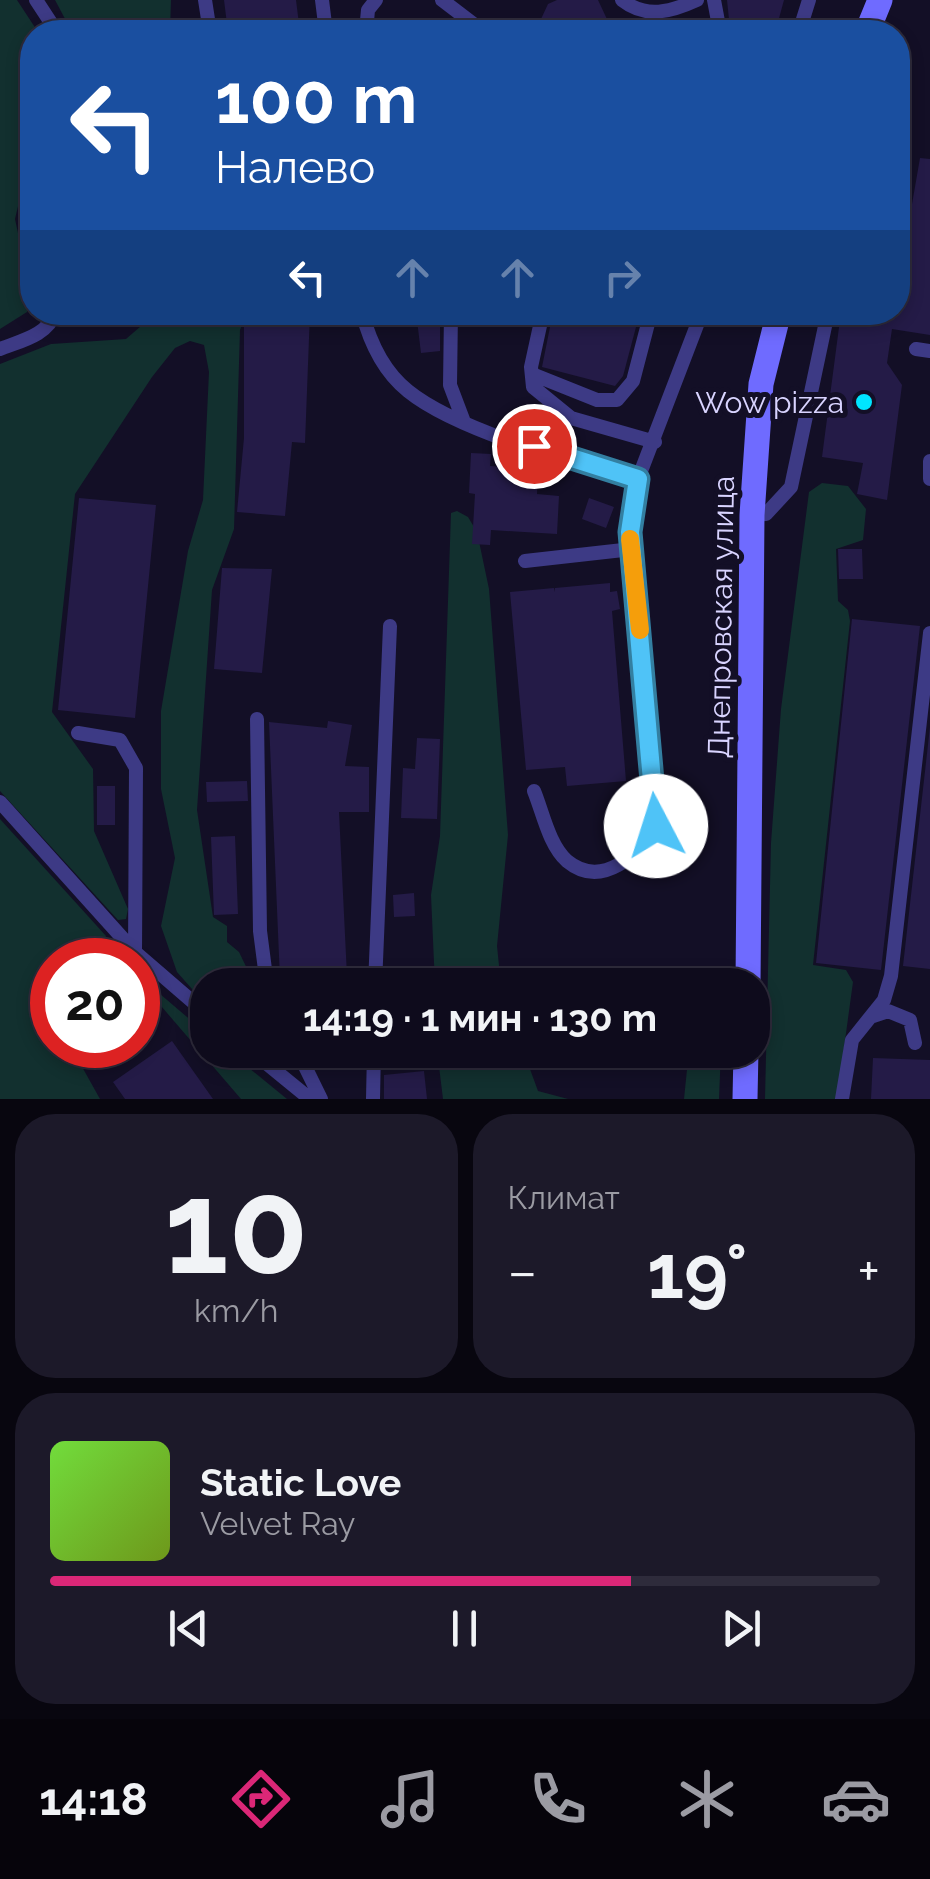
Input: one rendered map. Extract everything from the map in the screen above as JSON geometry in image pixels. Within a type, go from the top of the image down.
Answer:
[{"type":"main road","name":"Днепровская улица","points":[[748,968],[752,515],[761,384],[775,325]]},
{"type":"main road","points":[[745,1099],[746,1068]]},
{"type":"lane","points":[[442,0],[468,20]]},
{"type":"lane","points":[[622,0],[644,13],[697,0]]},
{"type":"lane","points":[[0,349],[48,325]]},
{"type":"lane","points":[[365,325],[385,366],[409,392],[464,422],[638,479]]},
{"type":"lane","points":[[452,325],[450,385],[464,422]]},
{"type":"lane","points":[[541,325],[532,374],[533,386],[541,395],[571,418],[655,442]]},
{"type":"lane","points":[[532,374],[597,400],[617,400],[633,381],[648,325]]},
{"type":"lane","points":[[534,791],[554,844],[566,860],[580,868],[609,870],[630,859],[656,826],[632,549],[632,497],[697,325]]},
{"type":"lane","points":[[752,515],[766,514],[792,487],[825,325]]},
{"type":"lane","points":[[930,461],[930,479]]},
{"type":"lane","points":[[525,561],[632,549]]},
{"type":"lane","points":[[375,968],[390,626]]},
{"type":"lane","points":[[842,1099],[852,1040],[884,1000],[892,976],[930,633]]},
{"type":"lane","points":[[258,719],[260,932],[265,968]]},
{"type":"lane","points":[[78,733],[120,740],[136,768],[134,938]]},
{"type":"lane","points":[[0,802],[118,938]]},
{"type":"lane","points":[[160,977],[190,1001]]},
{"type":"lane","points":[[867,1018],[888,1011],[910,1020],[914,1042]]},
{"type":"lane","points":[[272,1068],[310,1099]]},
{"type":"lane","points":[[305,1068],[320,1099]]},
{"type":"lane","points":[[373,1099],[374,1068]]},
{"type":"green space","points":[[0,0],[17,0],[30,20],[20,20],[20,198],[15,219],[20,242],[20,316],[0,329]]},
{"type":"green space","points":[[55,0],[171,0],[170,20],[66,20]]},
{"type":"green space","points":[[142,325],[242,325],[234,529],[212,590],[197,810],[213,917],[227,926],[227,942],[239,952],[247,968],[190,968],[190,987],[177,972],[161,926],[175,858],[161,789],[161,711],[188,551],[203,500],[209,372],[204,345],[190,341],[175,348],[75,494],[52,712],[93,769],[94,831],[128,909],[126,919],[118,920],[0,791],[0,364],[51,344],[126,339]]},
{"type":"green space","points":[[822,483],[848,486],[866,509],[863,540],[836,549],[838,601],[848,610],[850,621],[813,965],[846,970],[853,982],[837,1099],[765,1099],[766,1068],[770,1068],[771,843],[781,709],[809,492]]},
{"type":"green space","points":[[457,511],[468,517],[477,532],[489,589],[508,835],[497,946],[499,968],[434,968],[431,895],[440,836],[451,513]]},
{"type":"green space","points":[[0,819],[106,936],[30,938],[30,1068],[83,1068],[100,1099],[0,1099]]},
{"type":"green space","points":[[160,994],[190,1020],[190,1040],[160,1005]]},
{"type":"green space","points":[[214,1068],[249,1068],[287,1099],[241,1099]]},
{"type":"green space","points":[[439,1068],[530,1068],[538,1091],[568,1099],[443,1099]]},
{"type":"green space","points":[[687,1068],[720,1068],[719,1099],[684,1099]]},
{"type":"building","points":[[224,0],[296,0],[298,20],[226,20]]},
{"type":"building","points":[[557,0],[598,0],[607,20],[541,20],[548,4]]},
{"type":"building","points":[[727,0],[784,0],[779,20],[729,20]]},
{"type":"building","points":[[920,158],[930,159],[930,335],[892,329],[887,363],[902,385],[887,500],[857,494],[863,463],[822,457],[839,325],[910,325],[910,216]]},
{"type":"building","points":[[244,325],[310,325],[305,443],[292,442],[285,516],[237,512],[244,438]]},
{"type":"building","points":[[418,325],[440,325],[440,351],[421,353]]},
{"type":"building","points":[[550,325],[637,325],[623,376],[615,386],[542,367]]},
{"type":"building","points":[[471,453],[491,454],[490,466],[538,469],[537,494],[559,496],[557,534],[491,530],[490,545],[472,544],[475,494],[469,493]]},
{"type":"building","points":[[79,498],[156,505],[135,718],[58,710]]},
{"type":"building","points":[[589,498],[614,507],[606,528],[582,519]]},
{"type":"building","points":[[838,549],[862,549],[863,579],[839,579]]},
{"type":"building","points":[[222,568],[272,569],[262,673],[214,669]]},
{"type":"building","points":[[610,583],[610,592],[617,591],[620,609],[612,611],[626,781],[567,786],[565,767],[526,770],[510,592],[554,588],[554,592],[555,588]]},
{"type":"building","points":[[852,619],[920,626],[881,970],[816,963]]},
{"type":"building","points":[[328,721],[352,725],[345,766],[369,767],[369,812],[339,812],[347,968],[280,968],[269,722],[327,728]]},
{"type":"building","points":[[930,727],[930,969],[903,966]]},
{"type":"building","points":[[417,738],[440,739],[437,819],[401,818],[403,768],[415,769]]},
{"type":"building","points":[[247,781],[248,801],[207,802],[206,782]]},
{"type":"building","points":[[97,786],[115,786],[115,825],[97,825]]},
{"type":"building","points":[[235,836],[238,914],[214,915],[211,837]]},
{"type":"building","points":[[414,893],[415,916],[394,917],[393,895]]},
{"type":"building","points":[[172,1041],[213,1099],[125,1099],[113,1082],[133,1068],[160,1068],[160,1049]]},
{"type":"building","points":[[873,1058],[930,1060],[930,1099],[871,1099]]},
{"type":"building","points":[[424,1071],[427,1099],[384,1099],[384,1075]]},
{"type":"slow traffic","points":[[630,539],[640,630]]},
{"type":"place","name":"Wow pizza","points":[[864,402]]},
{"type":"route","points":[[534,446],[638,479],[632,497],[630,532],[656,826]]}]
